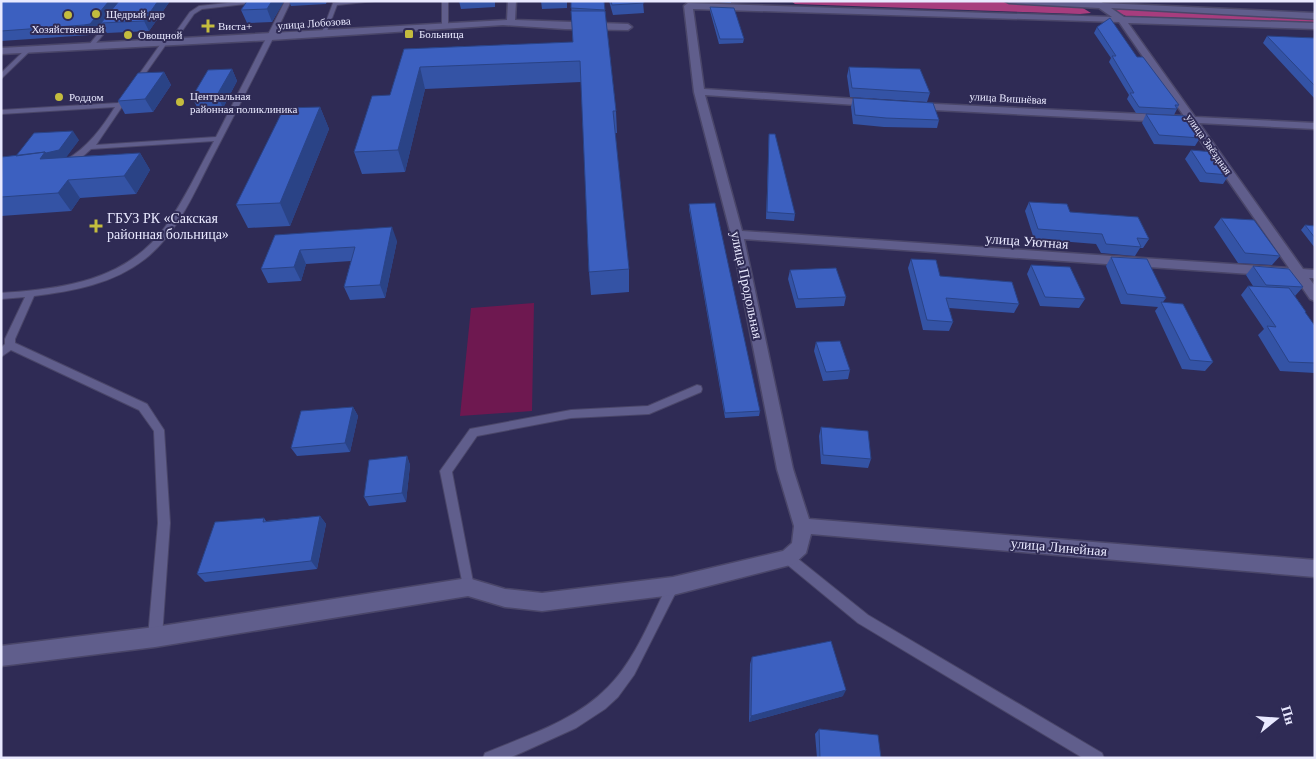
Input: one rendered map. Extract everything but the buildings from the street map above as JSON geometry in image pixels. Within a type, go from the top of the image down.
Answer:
[{"type":"street","points":[[512,1],[515,22]]},
{"type":"street","points":[[1009,1],[1315,16]]},
{"type":"street","name":"улица Звёздная","points":[[1097,4],[1121,19],[1315,296]]},
{"type":"street","name":"улица Продольная","points":[[803,526],[785,469],[737,235],[699,92],[688,6],[1121,19]]},
{"type":"street","points":[[1121,19],[1315,26]]},
{"type":"street","name":"улица Лобозова","points":[[1,51],[271,38],[515,22],[565,26],[628,27]]},
{"type":"street","points":[[699,92],[887,104]]},
{"type":"street","name":"улица Вишнёвая","points":[[907,105],[1315,126]]},
{"type":"street","name":"улица Уютная","points":[[737,235],[982,254],[1315,274]]},
{"type":"street","points":[[1,656],[155,637],[468,587],[505,598],[542,602],[609,596],[673,586],[788,558],[800,547],[803,526]]},
{"type":"street","name":"улица Линейная","points":[[803,526],[1315,569]]},
{"type":"lane","points":[[90,47],[128,1]]},
{"type":"lane","points":[[61,165],[79,157],[91,147],[120,105],[168,43],[201,6],[267,1]]},
{"type":"lane","points":[[1,296],[31,294],[98,281],[115,274],[145,255],[174,220],[219,139],[288,1]]},
{"type":"lane","points":[[323,34],[335,4],[372,1]]},
{"type":"lane","points":[[445,1],[445,26]]},
{"type":"lane","points":[[1,77],[28,50]]},
{"type":"lane","points":[[1,112],[120,105]]},
{"type":"lane","points":[[91,147],[219,139]]},
{"type":"lane","points":[[1,354],[10,345],[10,339],[31,294]]},
{"type":"lane","points":[[10,345],[143,407],[159,430],[164,522],[155,637]]},
{"type":"lane","points":[[468,587],[446,471],[474,432],[571,414],[649,410],[697,389]]},
{"type":"lane","points":[[788,558],[863,619],[1097,758]]},
{"type":"lane","points":[[490,758],[555,733],[588,713],[614,691],[630,670],[673,586]]},
{"type":"shaded area","points":[[791,1],[993,1],[1078,5],[1091,13],[795,4]]},
{"type":"shaded area","points":[[1121,9],[1315,17],[1315,23],[1126,16],[1114,11]]},
{"type":"shaded area","points":[[534,303],[532,411],[460,416],[471,308]]},
{"type":"place","name":"Щедрый дар","points":[[96,14]]},
{"type":"place","name":"Хозяйственный","points":[[68,15]]},
{"type":"place","name":"Виста+","points":[[208,26]]},
{"type":"place","name":"Больница","points":[[409,34]]},
{"type":"place","name":"Овощной","points":[[128,35]]},
{"type":"place","name":"Роддом","points":[[59,97]]},
{"type":"place","name":"Центральная районная поликлиника","points":[[180,102]]},
{"type":"place","name":"ГБУЗ РК «Сакская районная больница»","points":[[96,226]]}]
